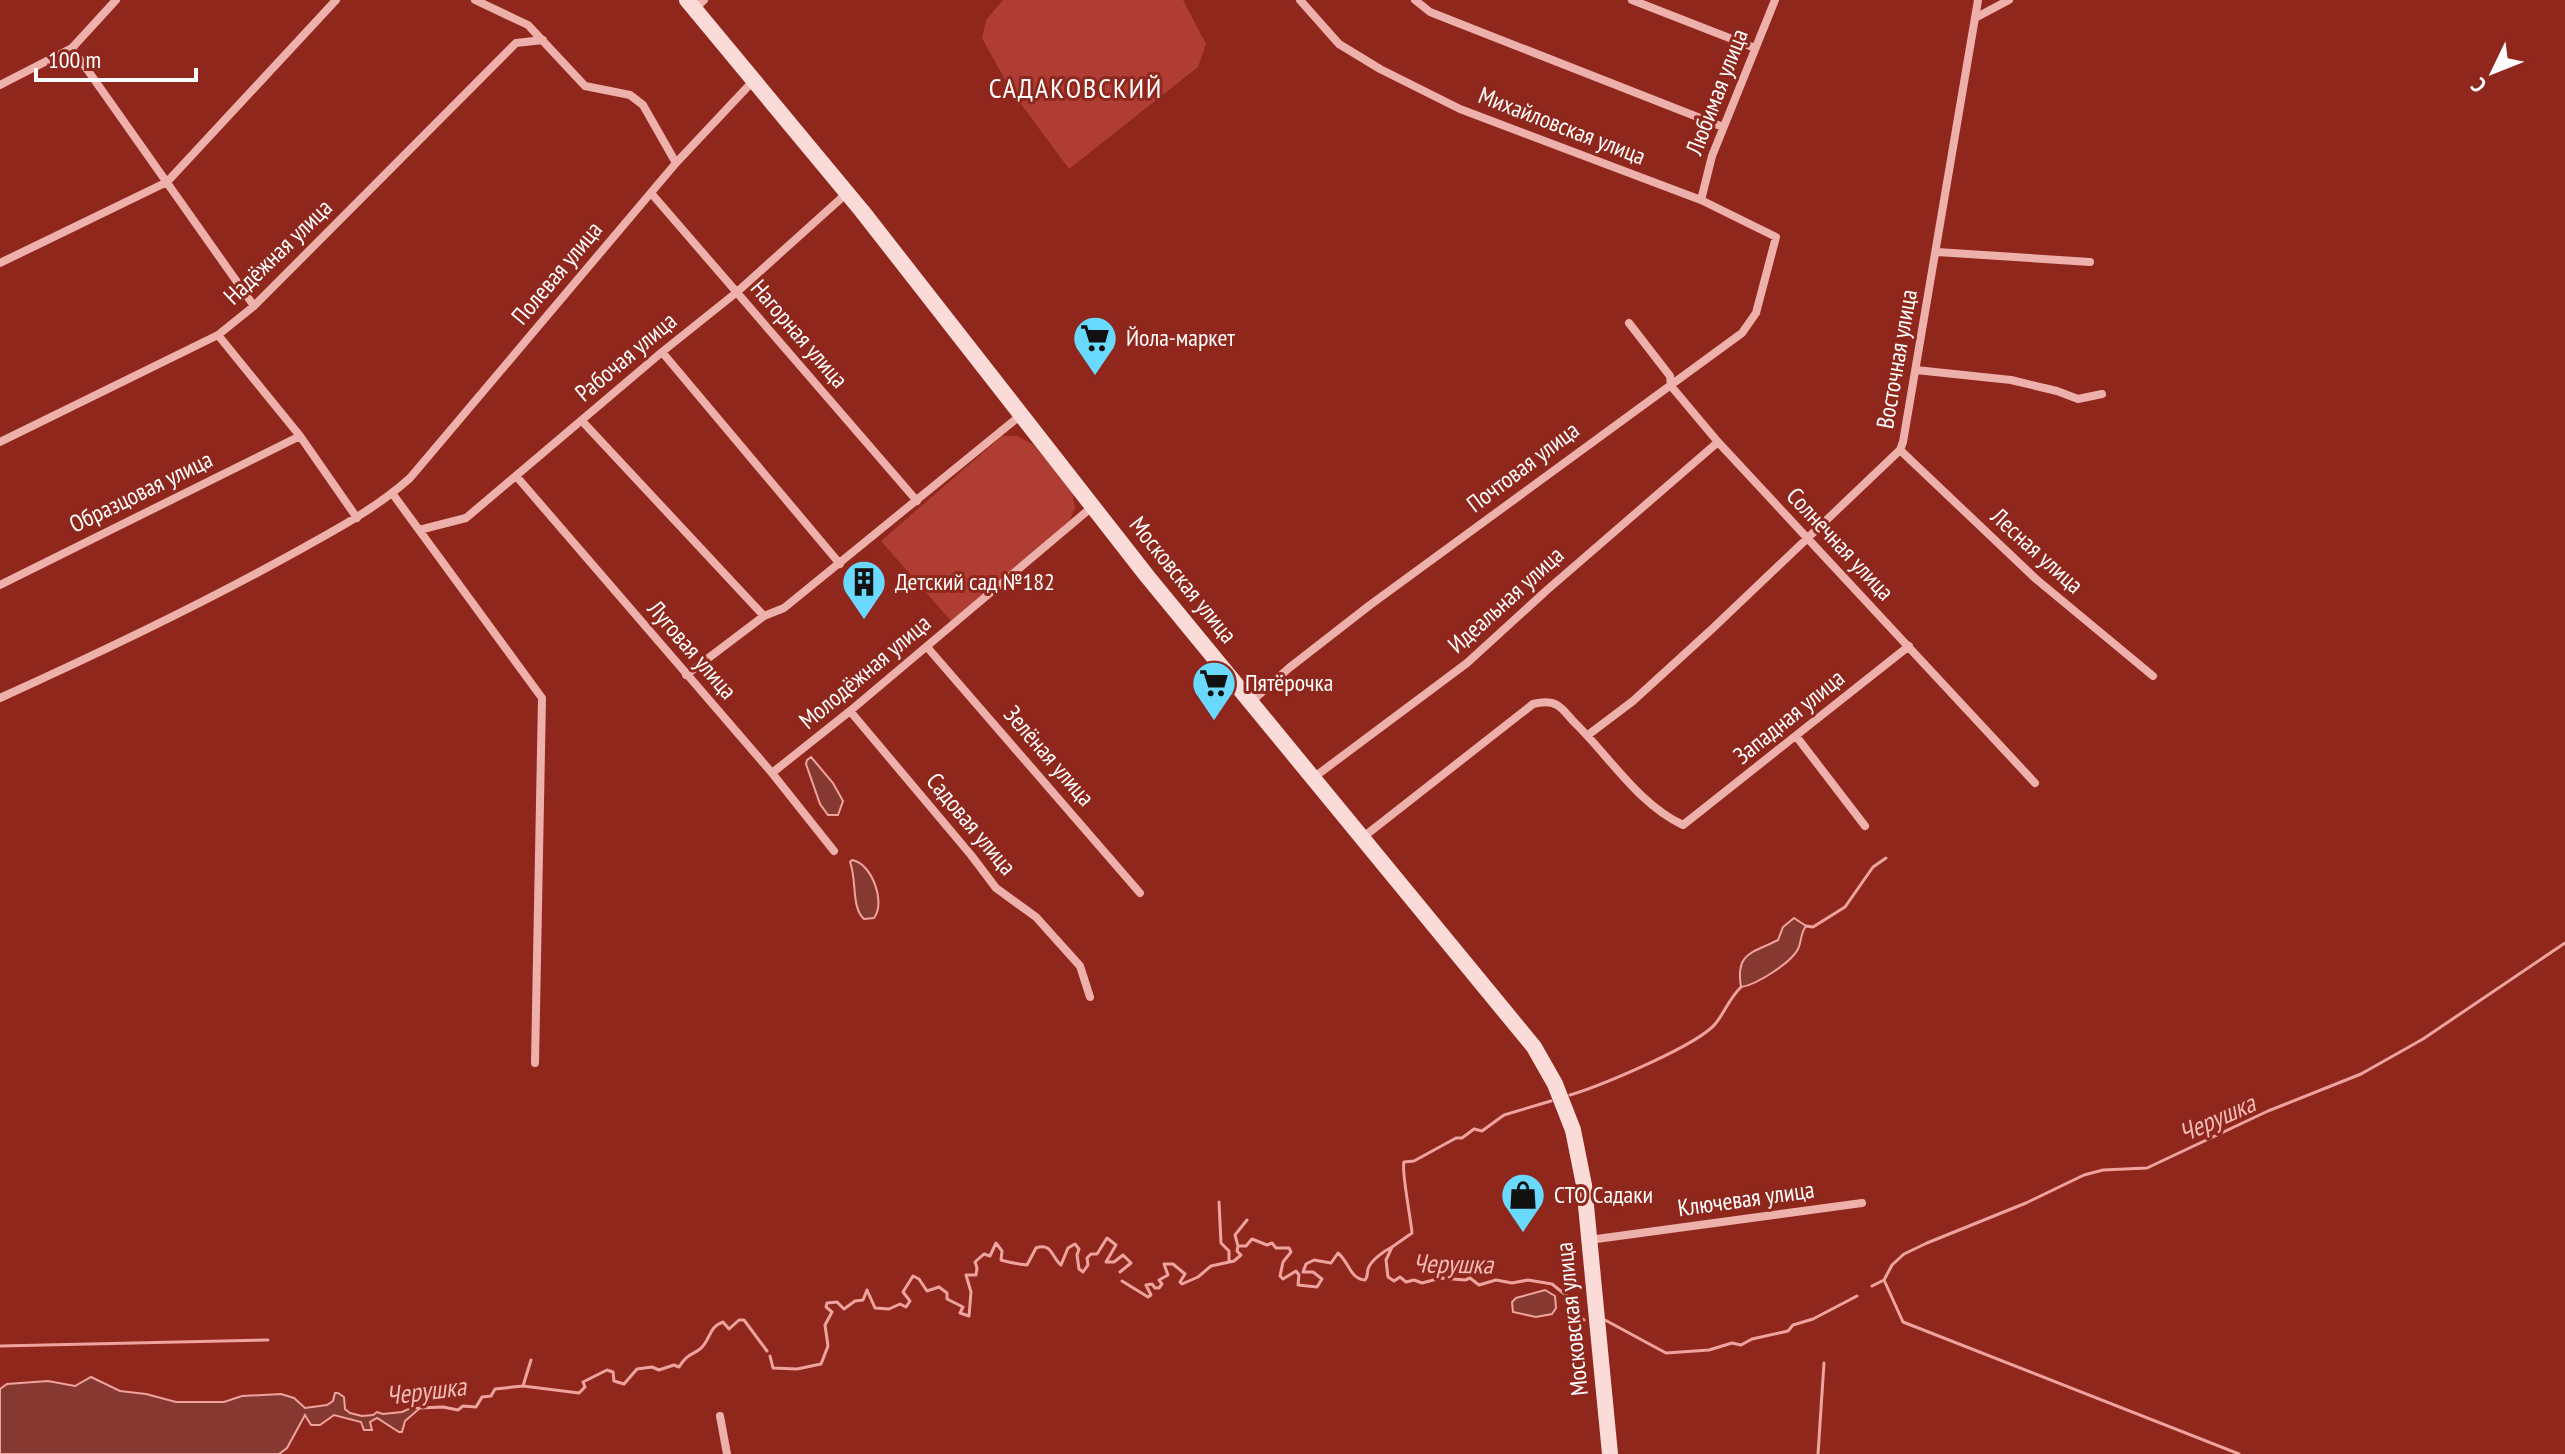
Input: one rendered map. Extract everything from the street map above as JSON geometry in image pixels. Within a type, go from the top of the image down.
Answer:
[{"type":"main road","name":"Московская улица","points":[[695,3],[1092,506],[1534,1047],[1555,1084],[1573,1130],[1584,1185],[1610,1454]]},
{"type":"street","points":[[0,85],[72,48],[116,0]]},
{"type":"street","points":[[0,263],[167,182],[336,0]]},
{"type":"street","points":[[475,0],[528,25],[585,86],[630,95],[643,105],[676,163]]},
{"type":"street","name":"Михайловская улица","points":[[1300,0],[1339,44],[1380,69],[1460,109],[1701,200],[1776,237]]},
{"type":"street","points":[[1415,0],[1430,12],[1723,127]]},
{"type":"street","points":[[1632,0],[1755,48]]},
{"type":"street","name":"Любимая улица","points":[[1701,200],[1712,156],[1775,0]]},
{"type":"street","name":"Восточная улица","points":[[1588,735],[1633,701],[1900,450],[1937,252],[1978,0]]},
{"type":"street","points":[[1975,18],[2009,0]]},
{"type":"street","name":"Надёжная улица","points":[[0,442],[218,335],[254,306],[516,43],[543,40]]},
{"type":"street","points":[[72,48],[254,306]]},
{"type":"street","name":"Полевая улица","points":[[0,698],[95,655],[238,583],[357,518],[392,493],[410,478],[676,163],[755,80]]},
{"type":"street","name":"Нагорная улица","points":[[651,193],[917,501]]},
{"type":"street","name":"Рабочая улица","points":[[419,530],[466,518],[737,292],[847,193]]},
{"type":"street","name":"Почтовая улица","points":[[1250,702],[1370,605],[1742,333],[1756,313],[1776,237]]},
{"type":"street","points":[[1937,252],[2090,262]]},
{"type":"street","name":"Солнечная улица","points":[[1629,323],[1670,376],[1671,386],[1718,442],[2035,783]]},
{"type":"street","points":[[218,335],[300,436],[357,518]]},
{"type":"street","points":[[662,352],[840,564]]},
{"type":"street","points":[[1916,370],[2011,380],[2078,399],[2102,394]]},
{"type":"street","points":[[686,675],[764,616],[784,608],[1021,415]]},
{"type":"street","points":[[582,421],[764,616]]},
{"type":"street","name":"Образцовая улица","points":[[0,585],[300,436]]},
{"type":"street","name":"Идеальная улица","points":[[1312,778],[1467,663],[1718,442]]},
{"type":"street","name":"Лесная улица","points":[[1900,450],[2036,579],[2153,676]]},
{"type":"street","name":"Луговая улица","points":[[517,477],[772,773],[834,851]]},
{"type":"street","points":[[392,493],[542,698],[535,1063]]},
{"type":"street","name":"Молодёжная улица","points":[[772,773],[927,647],[1092,506]]},
{"type":"street","name":"Западная улица","points":[[1588,735],[1635,788],[1672,820],[1683,825],[1909,646]]},
{"type":"street","name":"Зелёная улица","points":[[927,647],[1140,893]]},
{"type":"street","points":[[1361,839],[1533,704],[1544,701],[1556,704],[1588,735]]},
{"type":"street","name":"Садовая улица","points":[[850,711],[996,888],[1036,917],[1080,966],[1090,997]]},
{"type":"street","points":[[1796,736],[1865,826]]},
{"type":"street","name":"Ключевая улица","points":[[1588,1240],[1862,1203]]},
{"type":"street","points":[[720,1416],[727,1454]]},
{"type":"shaded area","points":[[1003,0],[1183,0],[1206,44],[1198,67],[1069,169],[1010,89],[982,38],[986,20]]},
{"type":"shaded area","points":[[1002,436],[1017,436],[1034,445],[1072,491],[1075,508],[1070,520],[951,621],[881,541]]},
{"type":"shaded area","points":[[811,757],[833,783],[843,801],[838,815],[828,815],[820,804],[806,764]]},
{"type":"shaded area","points":[[852,860],[866,868],[875,884],[878,903],[874,918],[864,919],[857,908]]},
{"type":"shaded area","points":[[1794,918],[1806,926],[1794,955],[1772,972],[1741,987],[1743,960],[1778,940],[1783,927]]},
{"type":"shaded area","points":[[1545,1290],[1555,1296],[1556,1308],[1552,1314],[1536,1317],[1513,1312],[1512,1302],[1516,1298]]},
{"type":"shaded area","points":[[91,1377],[120,1391],[176,1402],[224,1402],[242,1396],[281,1394],[294,1398],[305,1408],[327,1405],[338,1393],[344,1397],[345,1409],[362,1416],[420,1408],[405,1421],[402,1432],[377,1418],[370,1422],[372,1430],[364,1430],[361,1422],[334,1415],[320,1425],[311,1425],[305,1415],[287,1448],[279,1454],[0,1454],[0,1389],[7,1384],[48,1381],[75,1386]]},
{"type":"waterway","points":[[1806,926],[1813,927],[1845,907],[1873,867],[1886,858]]},
{"type":"waterway","name":"Черушка","points":[[1872,1286],[1884,1280],[1892,1265],[1904,1254],[1927,1243],[2026,1203],[2084,1175],[2103,1170],[2147,1168],[2268,1111],[2361,1074],[2423,1039],[2565,943]]},
{"type":"waterway","points":[[1570,1095],[1625,1074],[1706,1032],[1741,987]]},
{"type":"waterway","points":[[1392,1247],[1412,1233],[1404,1162],[1414,1161],[1474,1129],[1482,1131],[1504,1115],[1551,1101]]},
{"type":"waterway","points":[[1219,1202],[1221,1243],[1229,1251],[1229,1261]]},
{"type":"waterway","points":[[1238,1246],[1235,1235],[1247,1220]]},
{"type":"waterway","name":"Черушка","points":[[770,1356],[773,1368],[797,1369],[821,1364],[828,1346],[825,1325],[832,1312],[826,1307],[827,1303],[837,1302],[844,1309],[855,1301],[863,1300],[867,1290],[875,1308],[889,1309],[900,1304],[906,1307],[910,1301],[903,1292],[913,1276],[927,1291],[939,1287],[947,1293],[947,1299],[963,1307],[960,1313],[969,1316],[971,1292],[966,1275],[976,1275],[975,1262],[984,1254],[990,1256],[996,1243],[1002,1251],[1001,1260],[1027,1265],[1036,1248],[1041,1247],[1049,1249],[1061,1265],[1068,1248],[1075,1244],[1079,1249],[1079,1269],[1083,1272],[1088,1265],[1087,1258],[1097,1254],[1107,1238],[1116,1245],[1106,1262],[1114,1262],[1123,1255],[1131,1263],[1120,1272]]},
{"type":"waterway","name":"Черушка","points":[[1122,1281],[1148,1297],[1151,1295],[1146,1285],[1159,1288],[1162,1284],[1159,1280],[1168,1275],[1164,1264],[1173,1264],[1185,1274],[1180,1282],[1182,1284],[1198,1277],[1211,1266],[1234,1261],[1241,1255],[1237,1251],[1238,1246],[1246,1246],[1252,1239],[1267,1245],[1272,1243],[1276,1248],[1289,1248],[1291,1252],[1283,1262],[1280,1276],[1283,1279],[1296,1271],[1299,1275],[1298,1285],[1317,1287],[1322,1279],[1313,1272],[1303,1272],[1306,1264],[1314,1260],[1331,1263],[1338,1253],[1356,1277],[1365,1280],[1372,1262],[1392,1247],[1386,1260],[1388,1277],[1394,1281],[1400,1277],[1406,1282],[1414,1280],[1422,1283],[1441,1278],[1470,1278],[1479,1285],[1496,1280],[1552,1284],[1567,1296],[1570,1312],[1584,1320]]},
{"type":"waterway","points":[[1884,1280],[1903,1322],[2239,1454]]},
{"type":"waterway","name":"Черушка","points":[[1605,1320],[1666,1353],[1709,1350],[1732,1343],[1741,1345],[1752,1339],[1788,1331],[1793,1325],[1813,1319],[1857,1296]]},
{"type":"waterway","name":"Черушка","points":[[419,1408],[458,1410],[463,1406],[476,1407],[482,1397],[491,1396],[495,1389],[523,1386],[579,1393],[585,1387],[583,1382],[607,1370],[613,1372],[614,1381],[624,1384],[637,1369],[679,1367],[704,1345],[715,1327],[723,1322],[729,1329],[739,1320],[744,1320],[767,1351]]},
{"type":"waterway","points":[[0,1346],[268,1340]]},
{"type":"waterway","points":[[523,1386],[531,1360]]},
{"type":"waterway","points":[[1818,1454],[1824,1363]]},
{"type":"place","name":"Йола-маркет","points":[[1095,377]]},
{"type":"place","name":"Детский сад №182","points":[[864,621]]},
{"type":"place","name":"Пятёрочка","points":[[1214,722]]},
{"type":"place","name":"СТО Садаки","points":[[1523,1234]]},
{"type":"district","name":"САДАКОВСКИЙ","points":[[1076,88]]}]
